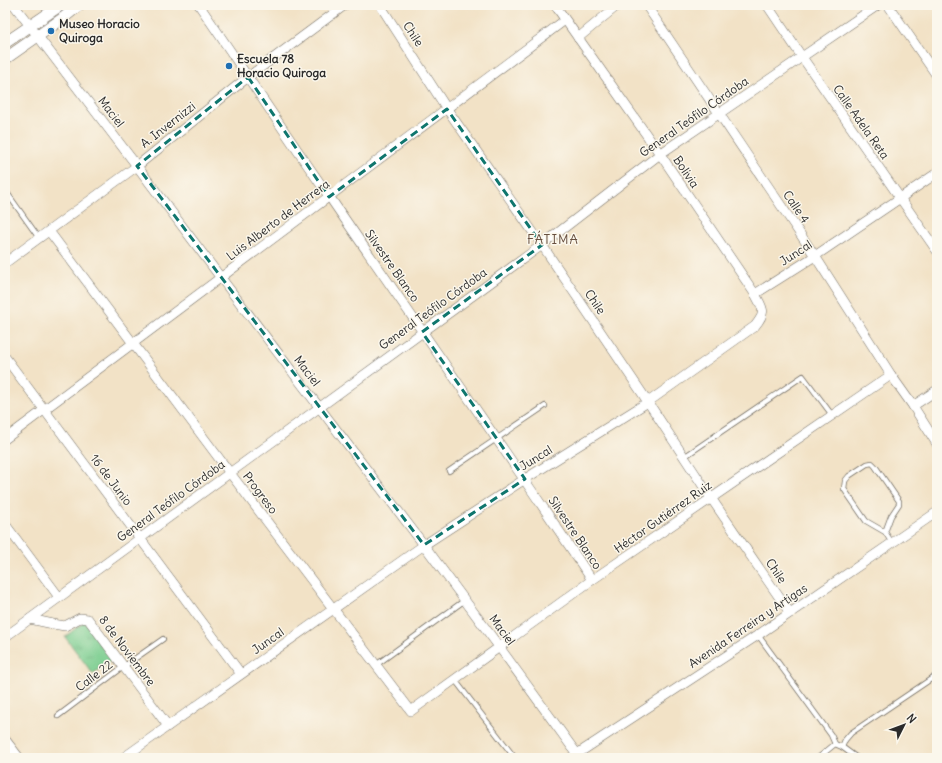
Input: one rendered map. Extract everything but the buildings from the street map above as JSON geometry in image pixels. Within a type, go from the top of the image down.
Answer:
[{"type":"street","name":"Maciel","points":[[14,5],[424,545],[500,648],[574,756]]},
{"type":"street","points":[[5,43],[61,5]]},
{"type":"street","points":[[5,59],[62,19],[79,5]]},
{"type":"street","name":"Silvestre Blanco","points":[[198,5],[422,332],[525,479],[592,580]]},
{"type":"street","name":"A. Invernizzi","points":[[5,263],[137,166],[248,77],[345,5]]},
{"type":"street","name":"Chile","points":[[380,5],[447,109],[542,245],[711,498],[790,613]]},
{"type":"street","name":"Bolivia","points":[[555,5],[660,154],[755,294]]},
{"type":"street","points":[[578,38],[618,5]]},
{"type":"street","name":"Calle 4","points":[[646,5],[891,374],[914,406],[937,444]]},
{"type":"street","name":"Calle Adela Reta","points":[[767,5],[937,252]]},
{"type":"street","name":"General Teófilo Córdoba","points":[[5,637],[542,245],[660,154],[878,5]]},
{"type":"street","points":[[888,5],[937,76]]},
{"type":"street","name":"Luis Alberto de Herrera","points":[[5,439],[565,20]]},
{"type":"street","name":"Juncal","points":[[123,758],[424,545],[525,479],[648,402],[755,326],[761,318],[763,309],[755,294],[937,173]]},
{"type":"street","name":"Progreso","points":[[49,230],[230,473],[411,711]]},
{"type":"street","name":"16 de Junio","points":[[5,357],[241,674]]},
{"type":"street","name":"Héctor Gutiérrez Ruiz","points":[[411,711],[592,580],[891,374]]},
{"type":"street","points":[[914,406],[937,390]]},
{"type":"street","name":"Avenida Ferreira y Artigas","points":[[574,756],[758,635],[937,512]]},
{"type":"street","points":[[5,524],[59,597]]},
{"type":"street","name":"8 de Noviembre","points":[[30,619],[65,626],[80,618],[88,619],[168,726]]},
{"type":"street","points":[[5,741],[18,758]]},
{"type":"lane","points":[[5,190],[39,238]]},
{"type":"lane","points":[[684,457],[803,376],[832,415]]},
{"type":"lane","points":[[449,471],[545,406]]},
{"type":"lane","points":[[885,532],[891,516],[899,504],[899,501],[875,466],[872,463],[867,464],[848,476],[844,481],[844,489],[866,521],[885,532],[892,543]]},
{"type":"lane","points":[[376,665],[465,600]]},
{"type":"lane","points":[[758,635],[831,735],[835,744],[842,747],[857,758]]},
{"type":"lane","name":"Calle 22","points":[[58,716],[162,639]]},
{"type":"lane","points":[[842,747],[845,740],[851,733],[937,675]]},
{"type":"lane","points":[[932,678],[937,685]]},
{"type":"lane","points":[[455,680],[515,758]]},
{"type":"lane","points":[[818,758],[835,744]]},
{"type":"highlighted area","points":[[248,77],[329,197],[447,109],[542,245],[422,332],[525,479],[424,545],[137,166]]},
{"type":"green space","points":[[85,621],[114,658],[93,674],[65,637]]},
{"type":"place","name":"Museo Horacio Quiroga","points":[[51,31]]},
{"type":"place","name":"Escuela 78 Horacio Quiroga","points":[[229,66]]},
{"type":"district","name":"FÁTIMA","points":[[553,239]]}]
